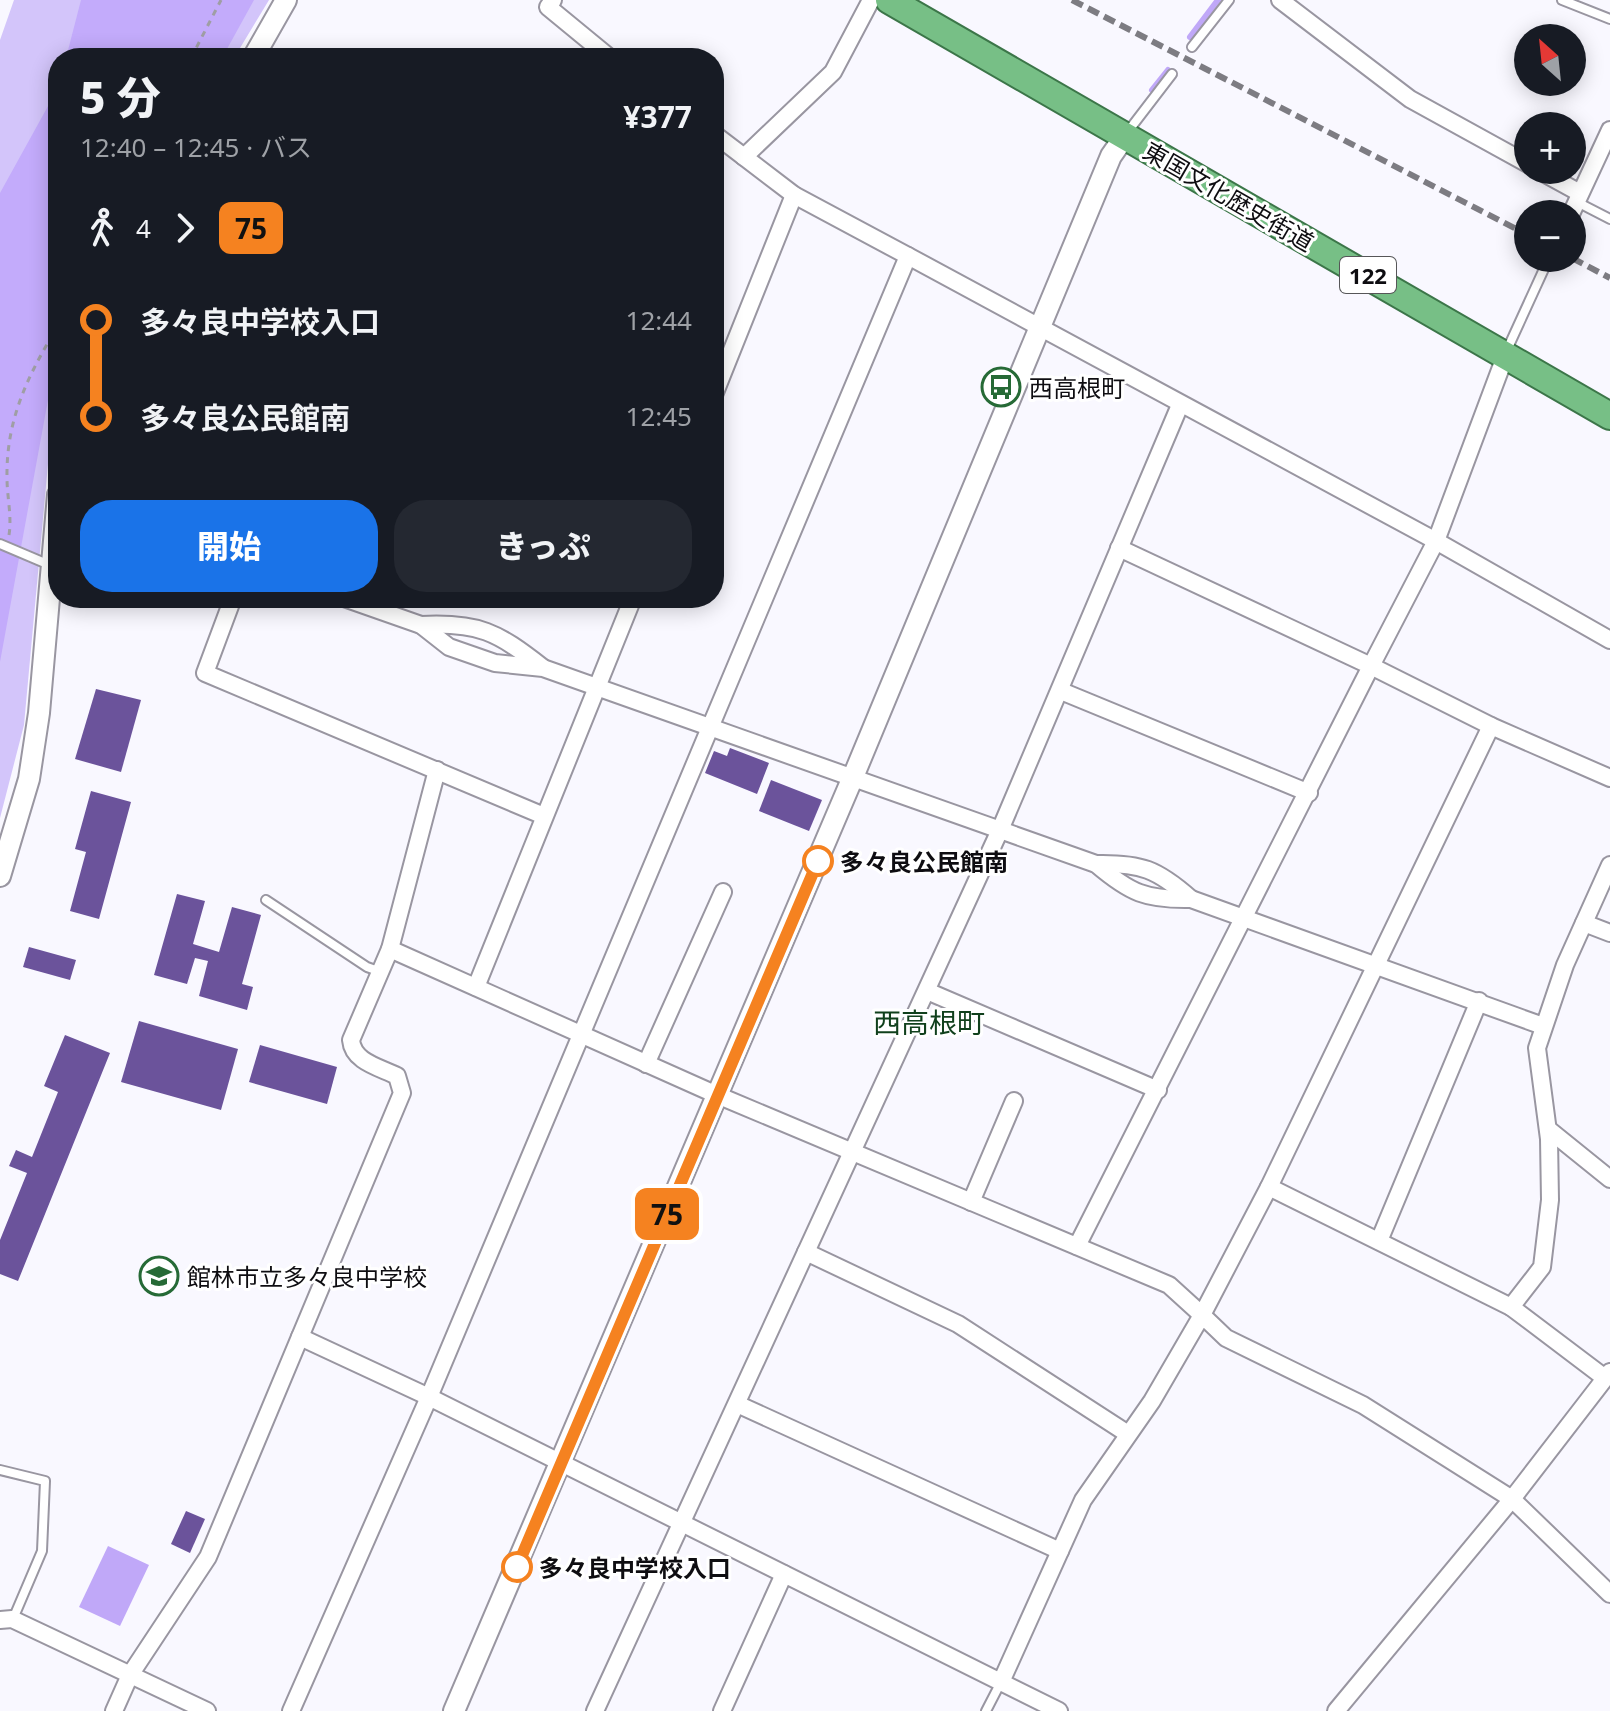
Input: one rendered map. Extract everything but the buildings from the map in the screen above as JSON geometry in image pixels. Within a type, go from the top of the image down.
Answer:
[{"type":"highway","name":"東国文化歴史街道","points":[[889,0],[1610,416]]},
{"type":"street","points":[[259,48],[286,0]]},
{"type":"street","points":[[553,0],[548,7],[593,48]]},
{"type":"street","points":[[744,157],[833,72],[871,0]]},
{"type":"street","points":[[1280,0],[1410,99],[1514,156]]},
{"type":"street","points":[[1577,200],[1610,130]]},
{"type":"street","points":[[454,1711],[853,777],[1111,156],[1125,136]]},
{"type":"street","points":[[724,142],[794,195],[1436,541],[1610,640]]},
{"type":"street","points":[[1554,184],[1573,200]]},
{"type":"street","points":[[724,370],[794,195]]},
{"type":"street","points":[[291,1711],[429,1397],[908,256]]},
{"type":"street","points":[[1077,1246],[1436,541],[1506,354]]},
{"type":"street","points":[[595,1711],[1000,830],[1180,405]]},
{"type":"street","points":[[1119,548],[1491,726],[1610,778]]},
{"type":"street","points":[[0,876],[29,779],[41,699],[49,608]]},
{"type":"street","points":[[229,608],[205,673],[544,816]]},
{"type":"street","points":[[373,608],[421,625],[449,647],[495,663],[543,668],[1096,864],[1125,888],[1157,900],[1191,899]]},
{"type":"street","points":[[476,987],[629,608]]},
{"type":"street","points":[[421,625],[459,623],[503,637],[543,668]]},
{"type":"street","points":[[1061,691],[1309,793]]},
{"type":"street","points":[[1001,1682],[1083,1500],[1152,1401],[1202,1315],[1269,1187],[1491,726]]},
{"type":"street","points":[[114,1711],[130,1675],[208,1557],[402,1093],[397,1076],[352,1050],[351,1040],[390,949],[437,770]]},
{"type":"street","points":[[1096,864],[1133,863],[1163,875],[1191,899],[1543,1026]]},
{"type":"street","points":[[1511,1307],[1542,1267],[1550,1200],[1548,1129],[1537,1048],[1584,923],[1610,865]]},
{"type":"street","points":[[646,1064],[723,892]]},
{"type":"street","points":[[1584,923],[1610,933]]},
{"type":"street","points":[[390,949],[717,1095],[1169,1285],[1226,1338],[1363,1405],[1512,1499],[1610,1594]]},
{"type":"street","points":[[927,991],[1158,1090]]},
{"type":"street","points":[[1379,1241],[1479,1001]]},
{"type":"street","points":[[971,1202],[1014,1101]]},
{"type":"street","points":[[1548,1129],[1610,1179]]},
{"type":"street","points":[[1269,1187],[1511,1307],[1608,1375],[1512,1499],[1336,1711]]},
{"type":"street","points":[[806,1252],[958,1324],[1128,1434]]},
{"type":"street","points":[[300,1337],[429,1397],[1059,1711]]},
{"type":"street","points":[[737,1404],[1060,1551]]},
{"type":"street","points":[[722,1711],[784,1574]]},
{"type":"street","points":[[6,1620],[207,1711]]},
{"type":"lane","points":[[1562,0],[1610,19]]},
{"type":"lane","points":[[1192,47],[1228,1]]},
{"type":"lane","points":[[1125,136],[1172,74]]},
{"type":"lane","points":[[1586,208],[1610,219]]},
{"type":"lane","points":[[1506,354],[1543,272]]},
{"type":"lane","points":[[3,545],[48,565]]},
{"type":"lane","points":[[266,900],[367,967],[381,972]]},
{"type":"lane","points":[[0,1470],[45,1481],[42,1551],[6,1620]]},
{"type":"lane","points":[[986,1711],[1001,1682]]},
{"type":"path","points":[[196,48],[221,0]]},
{"type":"path","points":[[3,545],[10,531],[6,478],[15,414],[26,377],[48,342]]},
{"type":"shaded area","points":[[14,0],[269,0],[240,48],[48,48],[48,464],[24,725],[0,818],[0,40]]},
{"type":"shaded area","points":[[81,0],[254,0],[228,48],[69,48]]},
{"type":"shaded area","points":[[48,106],[48,400],[0,662],[0,193]]},
{"type":"shaded area","points":[[108,1546],[149,1565],[120,1626],[79,1607]]},
{"type":"waterway","points":[[1190,37],[1218,0]]},
{"type":"waterway","points":[[1152,90],[1168,70]]},
{"type":"railway","points":[[1072,0],[1514,228]]},
{"type":"railway","points":[[1586,265],[1610,278]]},
{"type":"bus line","name":"75","points":[[517,1567],[818,861]]},
{"type":"place","name":"西高根町","points":[[1001,387]]},
{"type":"place","name":"多々良公民館南","points":[[818,861]]},
{"type":"place","name":"館林市立多々良中学校","points":[[159,1276]]},
{"type":"place","name":"多々良中学校入口","points":[[517,1567]]},
{"type":"district","name":"西高根町","points":[[929,1022]]}]
